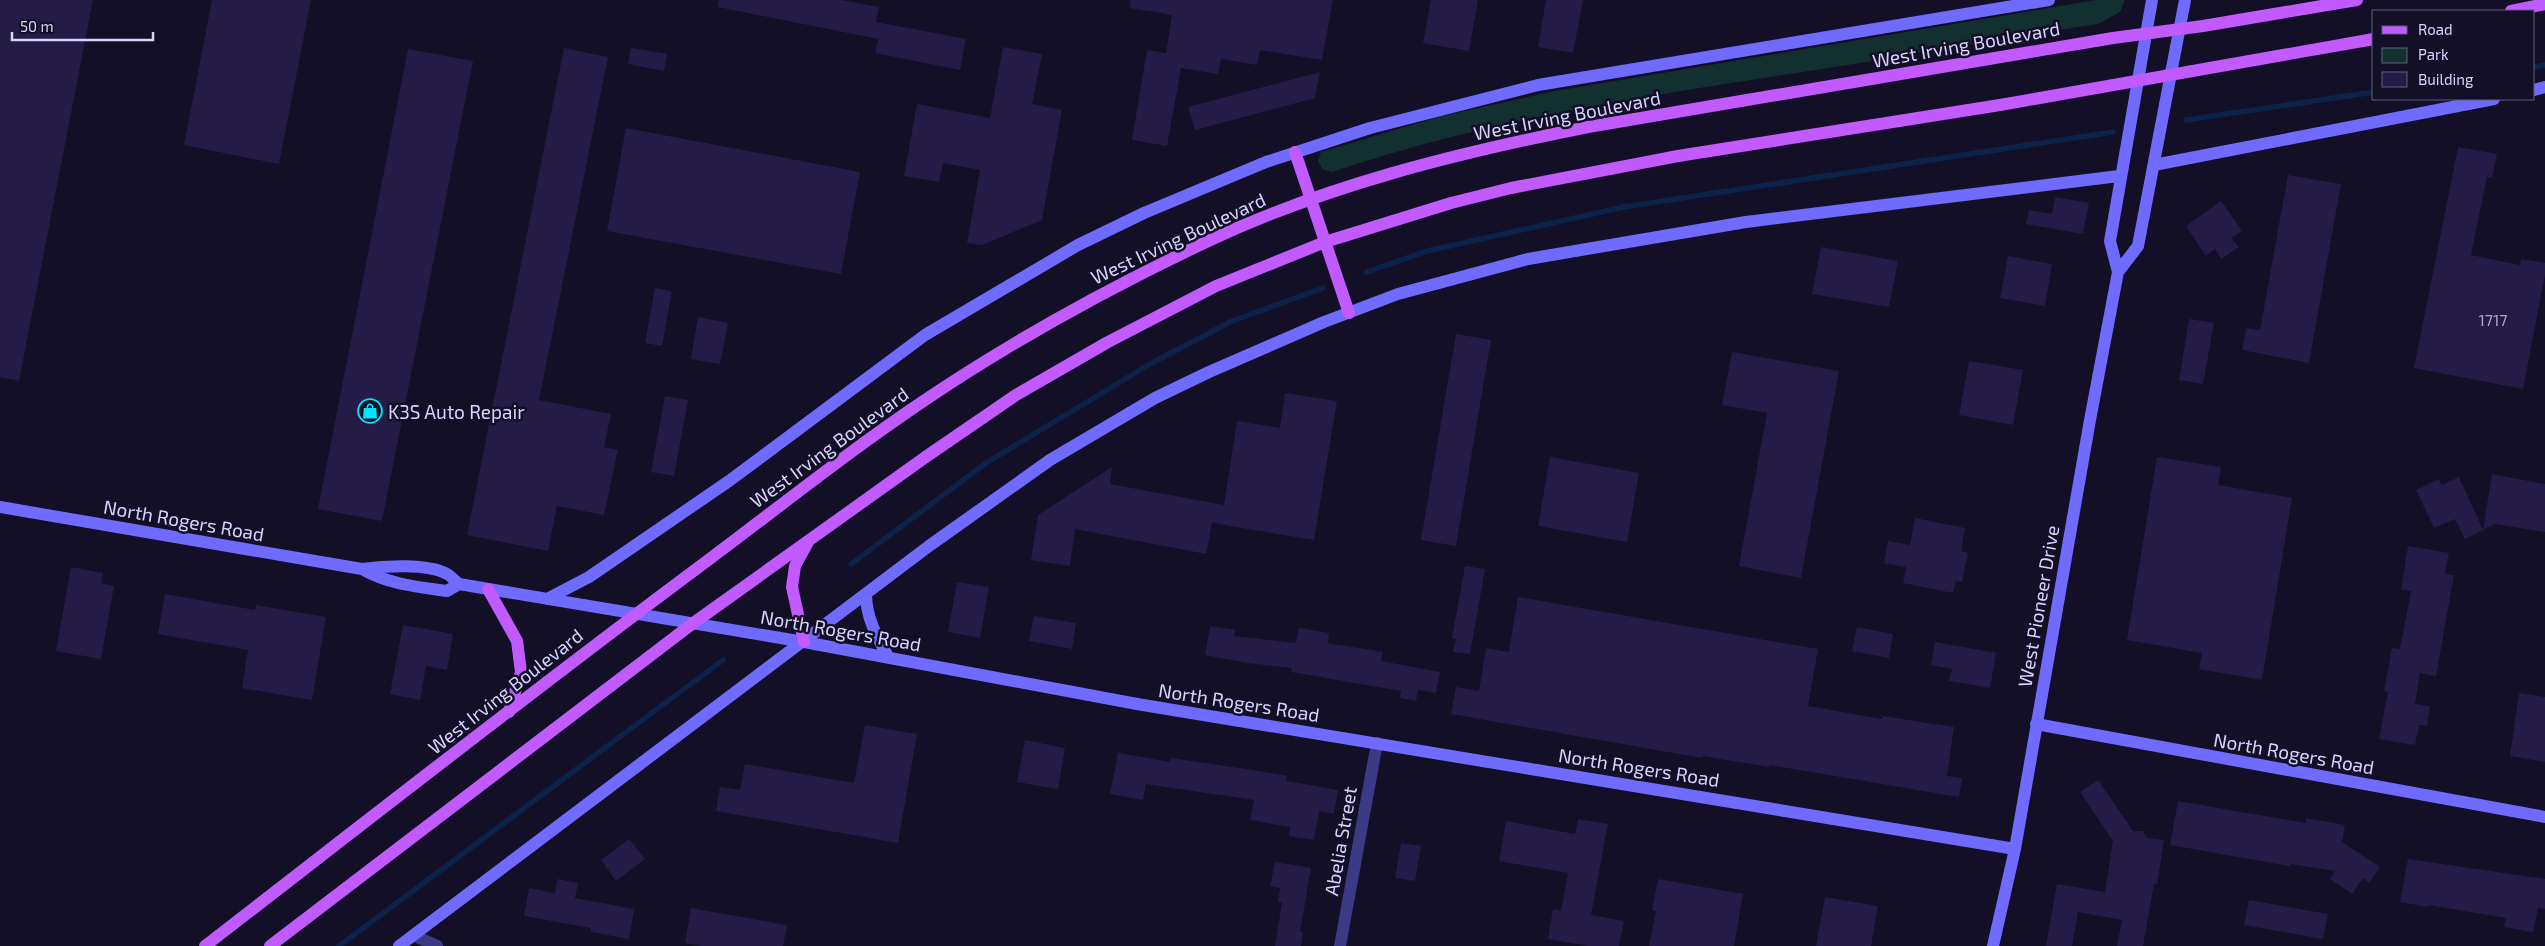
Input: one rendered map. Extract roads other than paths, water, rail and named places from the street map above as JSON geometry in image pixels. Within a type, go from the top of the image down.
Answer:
[{"type":"main road","name":"West Irving Boulevard","points":[[205,946],[634,615],[926,399],[1023,338],[1081,305],[1208,241],[1353,184],[1431,162],[1588,127],[2357,0]]},
{"type":"main road","points":[[2515,10],[2545,4]]},
{"type":"main road","points":[[270,946],[692,624],[771,566],[809,542],[926,456],[1016,394],[1116,338],[1216,286],[1325,242],[1451,203],[1564,176],[2138,81],[2372,39]]},
{"type":"main road","points":[[1295,152],[1349,312]]},
{"type":"main road","points":[[804,642],[792,587],[795,566],[809,542]]},
{"type":"main road","points":[[488,589],[517,641],[521,672],[508,712]]},
{"type":"street","name":"West Irving Boulevard","points":[[547,599],[589,577],[729,481],[925,335],[996,291],[1078,245],[1144,212],[1266,162],[1370,128],[1538,85],[2049,0]]},
{"type":"street","name":"West Pioneer Drive","points":[[1993,946],[2014,849],[2118,272],[2110,241],[2152,0]]},
{"type":"street","name":"West Pioneer Drive","points":[[2118,272],[2138,246],[2185,0]]},
{"type":"street","points":[[2154,165],[2489,100]]},
{"type":"street","points":[[399,946],[929,546],[1050,460],[1155,398],[1209,372],[1349,312],[1398,294],[1528,259],[1746,222],[2120,176]]},
{"type":"street","name":"North Rogers Road","points":[[0,507],[362,570],[380,580],[437,590],[446,591],[459,584]]},
{"type":"street","name":"North Rogers Road","points":[[362,570],[385,565],[413,567],[446,573],[459,584],[634,615],[804,642],[1137,704],[2014,849]]},
{"type":"street","points":[[866,594],[866,607],[874,631],[889,658]]},
{"type":"street","name":"North Rogers Road","points":[[2036,724],[2545,817]]},
{"type":"street","name":"Abelia Street","points":[[1340,946],[1377,743]]},
{"type":"street","points":[[413,935],[437,946]]},
{"type":"waterway","points":[[2535,67],[2545,65]]},
{"type":"waterway","points":[[2186,120],[2372,92]]},
{"type":"waterway","points":[[1367,272],[1427,251],[1624,207],[2113,132]]},
{"type":"waterway","points":[[851,564],[986,463],[1150,364],[1232,321],[1323,288]]},
{"type":"waterway","points":[[339,946],[723,660]]},
{"type":"place","name":"K3S Auto Repair","points":[[370,411]]}]
